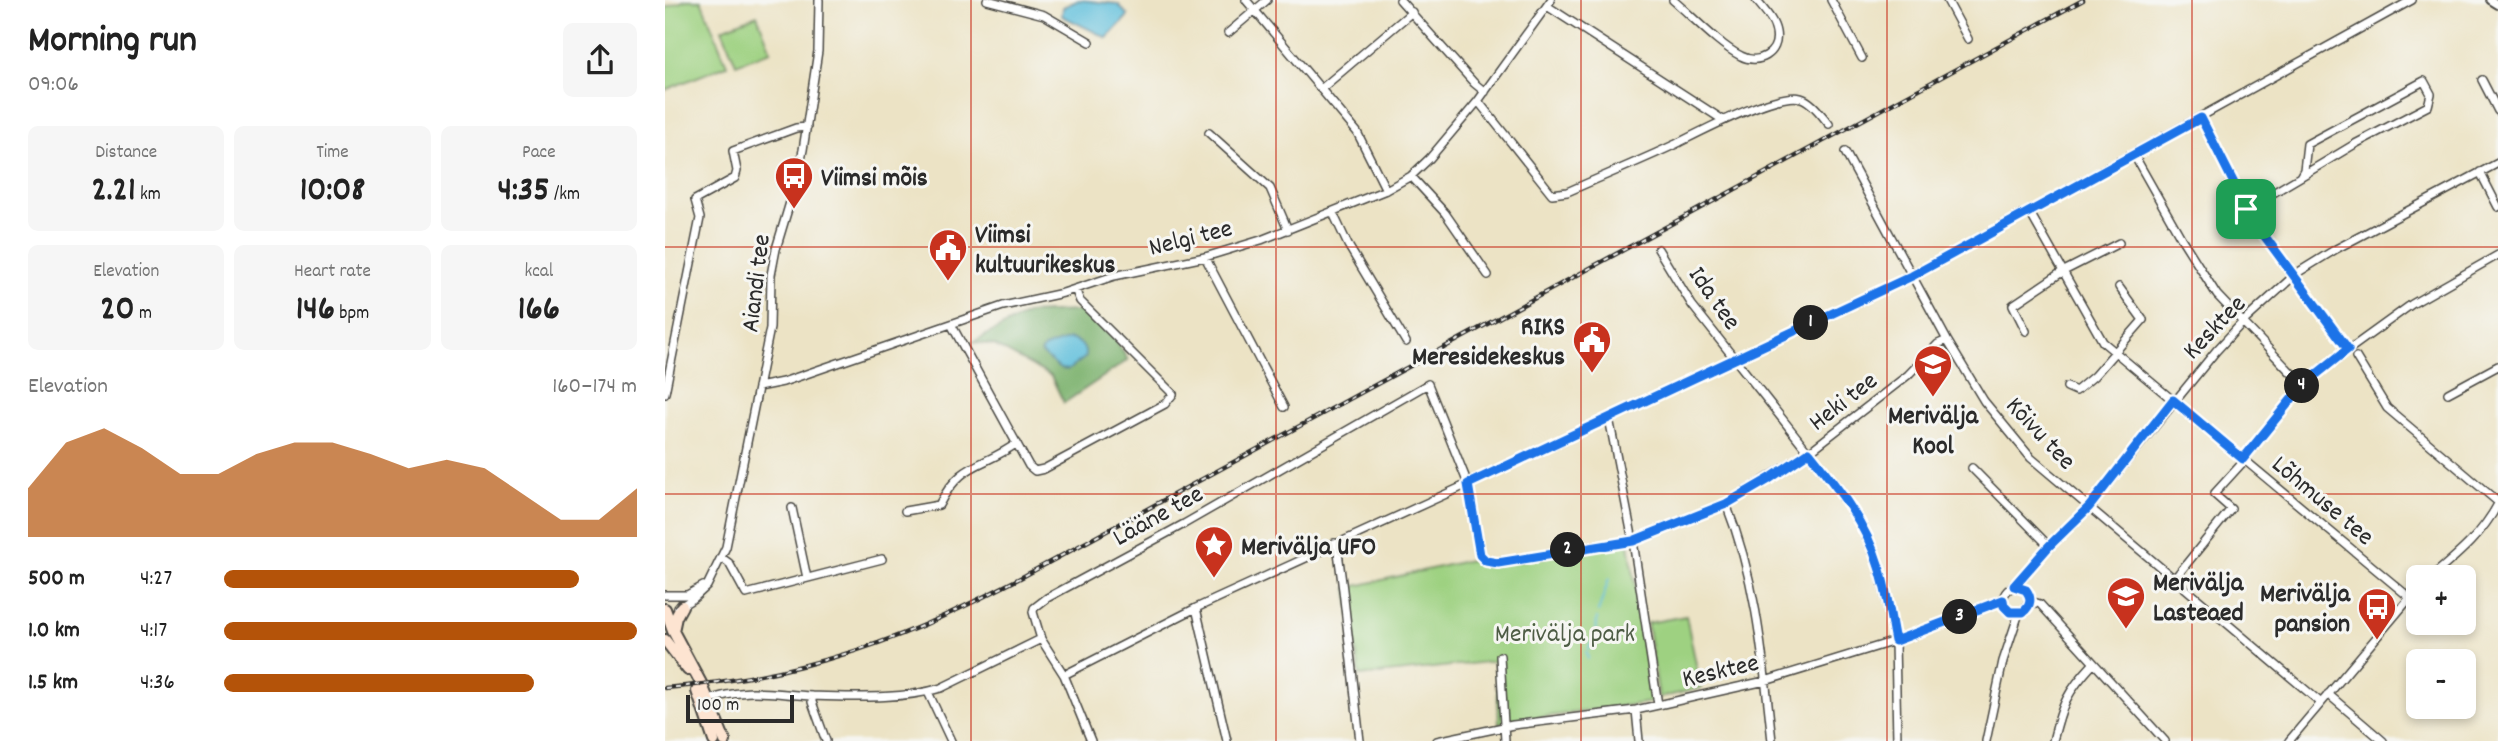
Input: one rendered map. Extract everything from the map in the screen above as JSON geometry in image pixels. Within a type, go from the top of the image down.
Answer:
[{"type":"street","name":"Aiandi tee","points":[[665,612],[682,606],[702,593],[722,558],[770,328],[771,275],[776,248],[794,189],[807,127],[818,51],[819,0]]},
{"type":"street","points":[[987,0],[1044,15],[1090,42]]},
{"type":"street","points":[[1246,0],[1357,132],[1386,190]]},
{"type":"street","points":[[1228,33],[1267,0]]},
{"type":"street","points":[[1400,0],[1485,92]]},
{"type":"street","points":[[1673,0],[1739,56],[1754,60],[1767,56],[1776,45],[1777,39],[1773,22],[1756,0]]},
{"type":"street","points":[[1831,0],[1862,58]]},
{"type":"street","points":[[1947,0],[1968,39]]},
{"type":"street","points":[[1064,675],[1196,608],[1334,543],[1468,484],[1912,276],[2412,0]]},
{"type":"street","points":[[2491,0],[2498,5]]},
{"type":"street","points":[[1549,3],[1723,120]]},
{"type":"street","name":"Nelgi tee","points":[[758,387],[783,382],[1003,306],[1075,289],[1114,276],[1205,257],[1288,230],[1386,190],[1411,176],[1430,158],[1485,92],[1549,3]]},
{"type":"street","points":[[1321,89],[1412,12]]},
{"type":"street","points":[[2482,80],[2498,111]]},
{"type":"street","points":[[2246,209],[2300,177],[2355,144],[2422,111],[2431,100],[2424,81],[2307,144],[2304,170],[2300,177]]},
{"type":"street","points":[[1478,101],[1552,194],[1567,192],[1723,120],[1781,99],[1801,98],[1816,109],[1829,124]]},
{"type":"street","points":[[2201,118],[2246,209],[2348,349]]},
{"type":"street","points":[[665,393],[667,371],[700,218],[695,200],[735,178],[737,171],[733,151],[796,128],[807,127]]},
{"type":"street","points":[[1209,134],[1270,188],[1288,230]]},
{"type":"street","name":"Kõivu tee","points":[[1845,152],[1947,340],[1984,401],[2031,458],[2321,702]]},
{"type":"street","points":[[2134,155],[2217,295],[2303,385]]},
{"type":"street","name":"Kesktee","points":[[2014,586],[2049,546],[2089,507],[2173,400],[2242,323],[2293,277],[2336,249],[2498,163]]},
{"type":"street","points":[[2480,172],[2498,207]]},
{"type":"street","points":[[1411,176],[1444,214],[1488,275]]},
{"type":"street","name":"Lõhmuse tee","points":[[2029,211],[2094,330],[2113,352],[2406,595]]},
{"type":"street","points":[[1333,213],[1348,245],[1406,342]]},
{"type":"street","points":[[2026,331],[2013,305],[2062,272],[2119,243]]},
{"type":"street","name":"Ida tee","points":[[1658,249],[1692,305],[1837,488],[1863,528],[1879,566],[1895,641],[1897,741]]},
{"type":"street","points":[[2175,578],[2231,509],[2214,494],[2303,385],[2412,304],[2498,255]]},
{"type":"street","points":[[1205,257],[1285,407]]},
{"type":"street","points":[[2067,387],[2076,391],[2094,376],[2143,320],[2119,287]]},
{"type":"street","points":[[951,324],[1029,466],[1035,471],[1044,469],[1165,404],[1173,394],[1080,301],[1075,289]]},
{"type":"street","name":"Heki tee","points":[[1468,484],[1480,555],[1486,561],[1498,563],[1633,541],[1726,504],[1769,479],[1889,391],[1947,340]]},
{"type":"street","points":[[2356,357],[2387,408],[2498,503],[2481,532],[2446,565]]},
{"type":"street","points":[[2448,393],[2498,366]]},
{"type":"street","name":"Lääne tee","points":[[1091,741],[1064,675],[1041,639],[1033,612],[1034,608],[1047,598],[1184,524],[1428,384],[1468,484]]},
{"type":"street","points":[[1609,418],[1633,541],[1658,705]]},
{"type":"street","points":[[905,511],[939,505],[948,487],[972,465],[1017,443]]},
{"type":"street","points":[[1972,468],[2049,546]]},
{"type":"street","points":[[1726,504],[1741,542],[1751,580],[1772,741]]},
{"type":"street","points":[[792,508],[807,578]]},
{"type":"street","points":[[1334,543],[1338,552],[1343,590],[1360,741]]},
{"type":"street","points":[[722,558],[729,564],[746,594],[882,559]]},
{"type":"street","name":"Aiandi tee","points":[[665,596],[680,597],[695,592],[717,570]]},
{"type":"street","points":[[2014,586],[2026,590],[2030,601],[2027,609],[2019,613],[2007,610],[2003,600],[2006,590],[2014,586]]},
{"type":"street","name":"Kesktee","points":[[1437,741],[1505,727],[1636,710],[1765,681],[1895,641],[2003,600]]},
{"type":"street","points":[[2030,601],[2040,604],[2165,741]]},
{"type":"street","points":[[2289,741],[2406,601]]},
{"type":"street","points":[[673,631],[675,617],[682,606]]},
{"type":"street","points":[[1196,608],[1227,741]]},
{"type":"street","points":[[665,612],[692,663],[705,701],[714,741]]},
{"type":"street","points":[[1986,741],[2003,661],[2019,613]]},
{"type":"street","points":[[705,701],[735,691],[870,697],[928,692],[1041,639]]},
{"type":"street","points":[[665,640],[687,669],[725,741]]},
{"type":"street","points":[[1500,656],[1505,741]]},
{"type":"street","points":[[2053,741],[2073,686],[2093,664]]},
{"type":"street","points":[[928,692],[951,741]]},
{"type":"street","points":[[2327,694],[2383,741]]},
{"type":"street","points":[[812,696],[826,741]]},
{"type":"street","points":[[1636,710],[1639,741]]},
{"type":"green space","points":[[686,0],[701,0],[727,65],[665,90],[665,8]]},
{"type":"green space","points":[[757,15],[771,51],[736,64],[722,29]]},
{"type":"green space","points":[[1080,311],[1115,339],[1128,360],[1064,403],[1051,376],[994,345],[973,342],[1028,313]]},
{"type":"green space","name":"Merivälja park","points":[[1629,543],[1653,702],[1499,723],[1496,661],[1360,676],[1347,588],[1470,560],[1491,565]]},
{"type":"green space","points":[[1686,616],[1701,688],[1659,698],[1647,623]]},
{"type":"water","points":[[1079,0],[1118,4],[1128,16],[1107,38],[1062,16],[1063,7]]},
{"type":"water","points":[[1069,339],[1081,345],[1086,357],[1068,370],[1060,369],[1041,353],[1044,348]]},
{"type":"waterway","points":[[1598,612],[1609,579]]},
{"type":"waterway","points":[[1588,650],[1596,634],[1597,618]]},
{"type":"waterway","points":[[1586,652],[1588,659]]},
{"type":"railway","points":[[665,688],[738,679],[810,664],[915,629],[967,605],[2083,0]]},
{"type":"place","name":"Viimsi mõis","points":[[794,210]]},
{"type":"place","name":"Viimsi kultuurikeskus","points":[[948,282]]},
{"type":"place","name":"RIKS Meresidekeskus","points":[[1592,374]]},
{"type":"place","name":"Merivälja Kool","points":[[1933,398]]},
{"type":"place","name":"Merivälja UFO","points":[[1214,579]]},
{"type":"place","name":"Merivälja Lasteaed","points":[[2126,630]]},
{"type":"place","name":"Merivälja pansion","points":[[2377,641]]},
{"type":"route","points":[[2201,118],[2246,209],[2348,349],[2303,385],[2279,418],[2256,441],[2243,459],[2173,400],[2089,507],[2037,558],[2014,586],[2022,587],[2030,597],[2029,606],[2023,612],[2010,612],[2004,606],[2003,600],[1895,641],[1879,566],[1863,528],[1809,452],[1726,504],[1633,541],[1498,563],[1486,561],[1480,555],[1468,484],[1912,276],[2201,118]]}]
